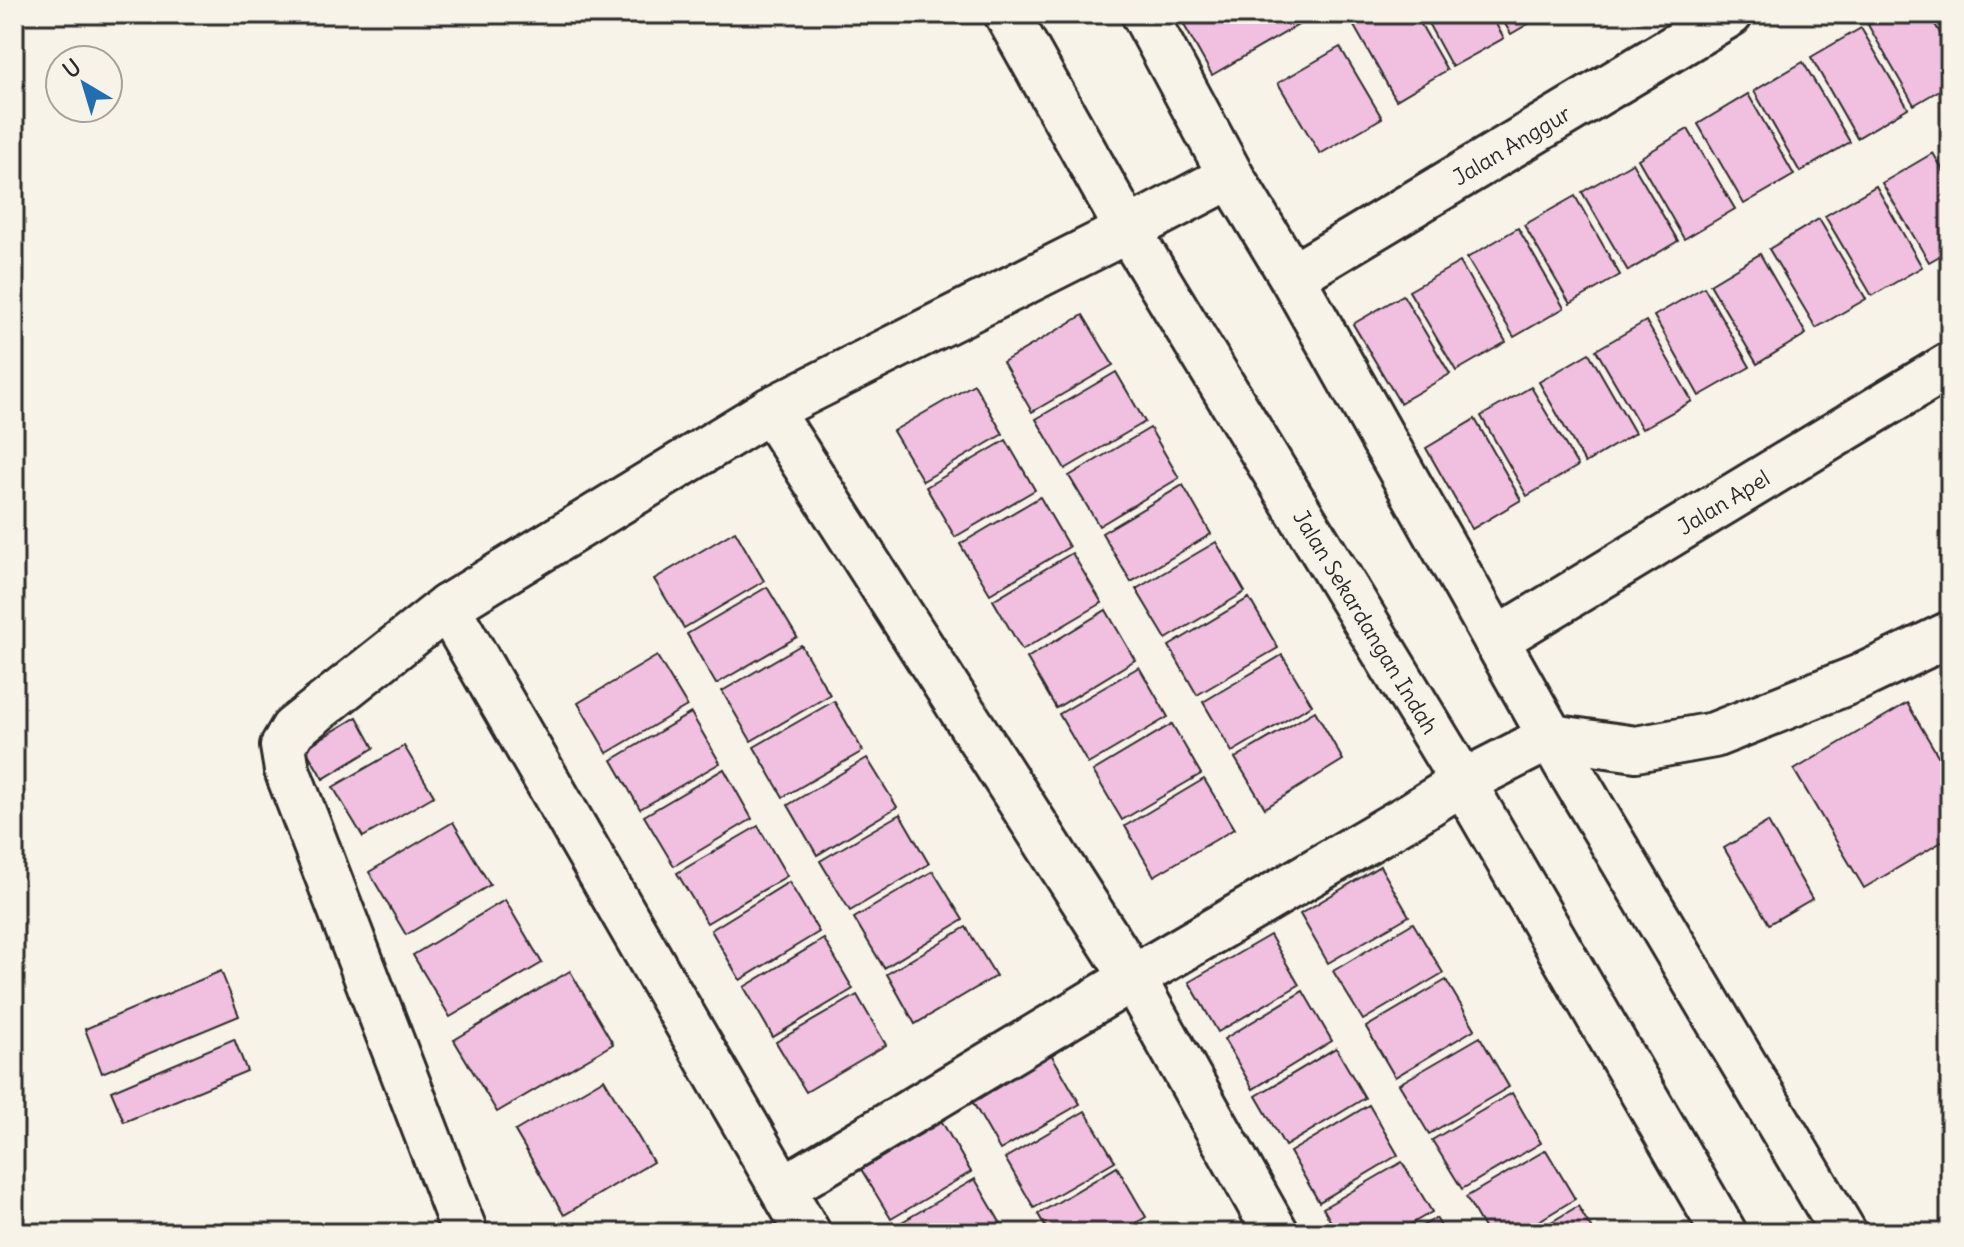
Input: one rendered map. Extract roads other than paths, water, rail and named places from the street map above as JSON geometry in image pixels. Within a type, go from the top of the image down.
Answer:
[{"type":"street","name":"Jalan Sekardangan Indah","points":[[1007,14],[1128,230],[1463,782],[1724,1233]]},
{"type":"street","points":[[1144,14],[1231,176],[1292,277],[1551,737],[1844,1233]]},
{"type":"street","name":"Jalan Anggur","points":[[1292,277],[1730,14]]},
{"type":"street","points":[[465,1233],[292,785],[283,746],[293,729],[447,607],[770,410],[1231,176]]},
{"type":"street","name":"Jalan Apel","points":[[1496,640],[1950,365]]},
{"type":"street","points":[[770,410],[1133,978],[1276,1233]]},
{"type":"street","points":[[447,607],[808,1233]]},
{"type":"street","points":[[784,1188],[1463,782],[1551,737],[1636,749],[1714,735],[1858,678],[1950,634]]}]
